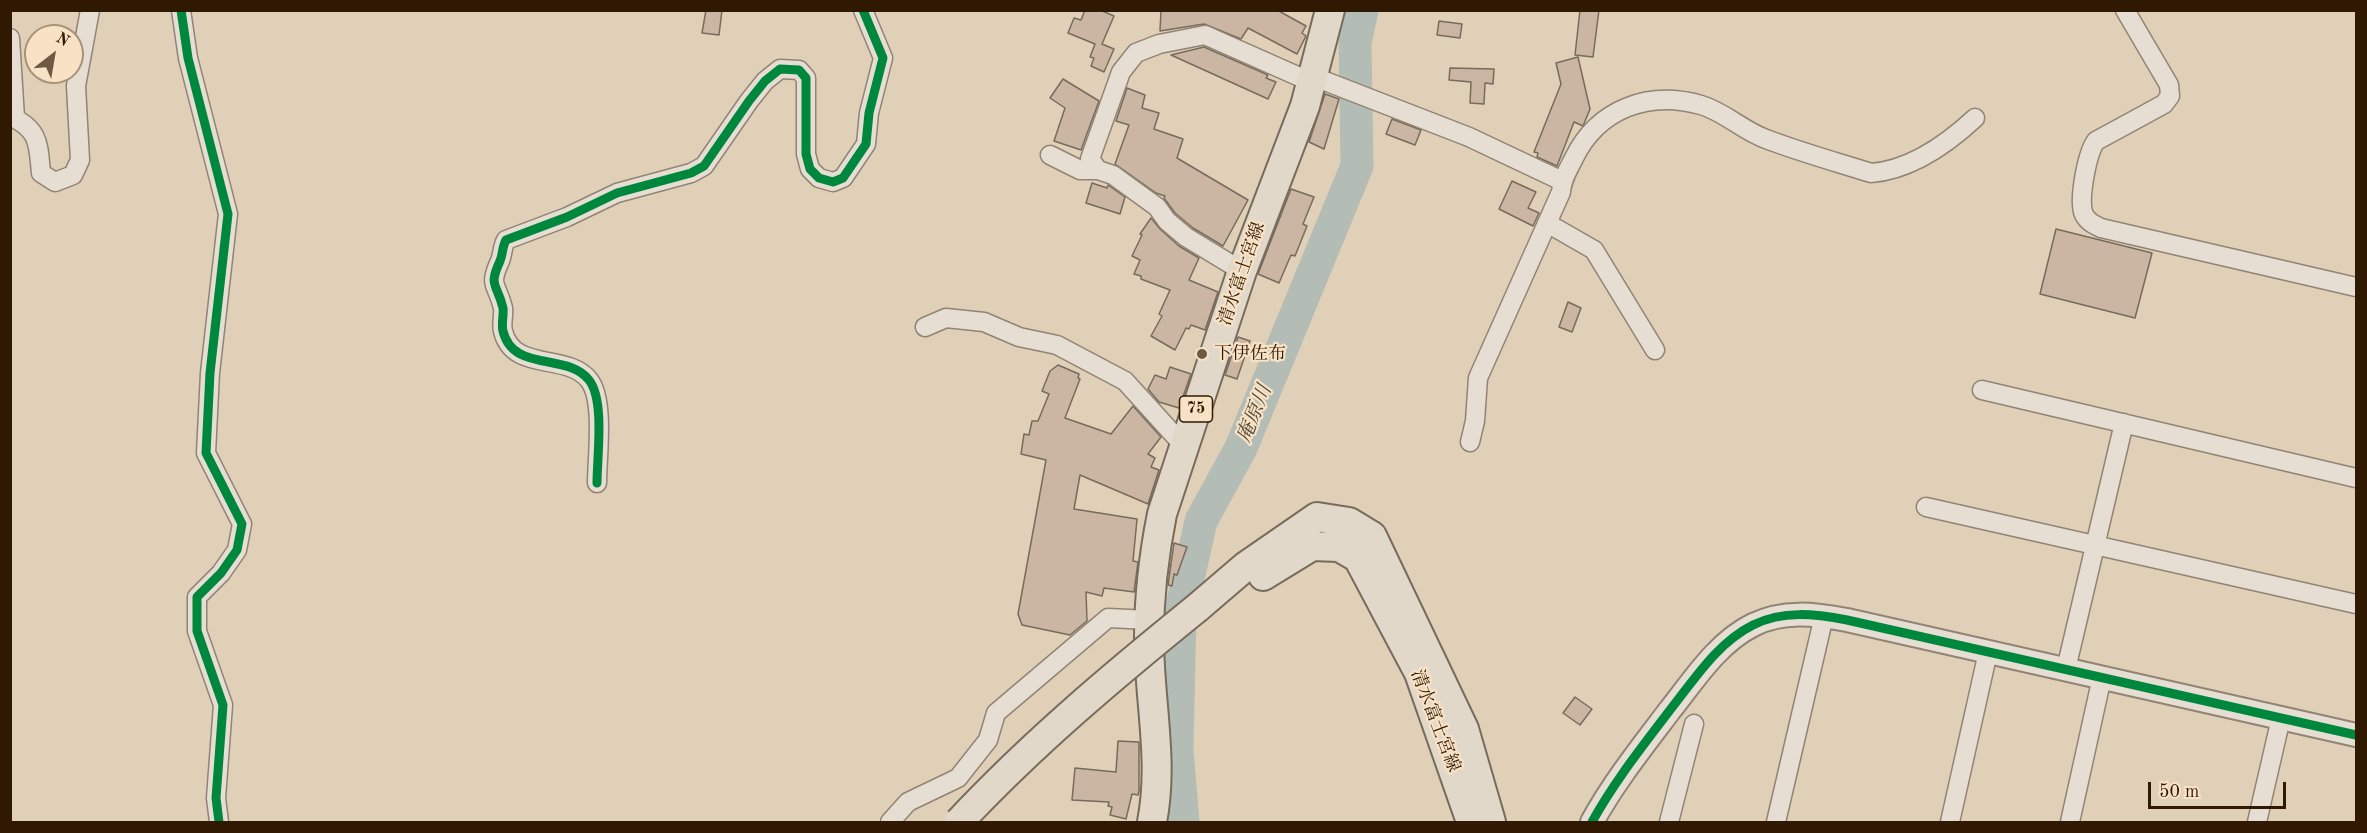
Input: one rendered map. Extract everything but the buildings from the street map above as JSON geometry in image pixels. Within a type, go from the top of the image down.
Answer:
[{"type":"main road","name":"清水富士宮線","points":[[1152,822],[1157,796],[1150,620],[1156,542],[1162,514],[1242,271],[1305,106],[1330,10]]},
{"type":"main road","name":"清水富士宮線","points":[[959,822],[1004,774],[1106,681],[1246,566],[1317,517],[1349,522],[1372,536],[1464,729],[1491,822]]},
{"type":"main road","name":"清水富士宮線","points":[[1197,608],[1260,578],[1312,546],[1339,547],[1358,558],[1419,673],[1471,822]]},
{"type":"street","points":[[10,38],[13,117],[28,125],[37,139],[41,173],[55,182],[73,175],[80,160],[76,86],[90,10]]},
{"type":"street","points":[[181,10],[188,58],[228,214],[210,373],[206,453],[242,524],[237,550],[221,573],[197,597],[197,631],[223,705],[216,798],[219,822]]},
{"type":"street","points":[[597,483],[598,402],[589,380],[579,371],[562,364],[531,360],[509,343],[503,330],[503,309],[494,282],[494,270],[501,260],[501,249],[506,240],[567,217],[617,193],[691,173],[704,166],[750,100],[765,81],[780,69],[799,70],[806,78],[806,154],[810,169],[819,178],[833,182],[843,178],[866,144],[869,113],[883,58],[862,10]]},
{"type":"street","points":[[2124,10],[2169,85],[2170,96],[2164,104],[2096,141],[2090,150],[2082,203],[2084,215],[2091,223],[2101,228],[2356,287]]},
{"type":"street","points":[[1098,170],[1090,159],[1097,136],[1108,115],[1121,72],[1136,53],[1159,44],[1205,35],[1312,79],[1469,136],[1562,181]]},
{"type":"street","points":[[1470,442],[1475,421],[1478,378],[1561,192],[1562,181],[1583,140],[1602,121],[1624,107],[1647,100],[1701,105],[1723,114],[1763,138],[1871,173],[1889,172],[1906,165],[1960,132],[1975,118]]},
{"type":"street","points":[[1050,155],[1080,170],[1098,170],[1113,175],[1157,207],[1167,221],[1186,237],[1242,271]]},
{"type":"street","points":[[1547,223],[1594,250],[1655,350]]},
{"type":"street","points":[[925,327],[946,318],[984,322],[1019,337],[1057,345],[1125,381],[1184,446]]},
{"type":"street","points":[[1982,390],[2356,478]]},
{"type":"street","points":[[2066,669],[2124,423]]},
{"type":"street","points":[[1926,507],[2356,604]]},
{"type":"street","points":[[1592,822],[1621,774],[1716,653],[1752,625],[1772,618],[1797,614],[1824,616],[2356,735]]},
{"type":"street","points":[[1776,822],[1824,616]]},
{"type":"street","points":[[890,822],[908,801],[958,778],[988,740],[996,713],[1108,618],[1150,620]]},
{"type":"street","points":[[1950,822],[1988,652]]},
{"type":"street","points":[[2070,822],[2102,677]]},
{"type":"street","points":[[2257,822],[2281,718]]},
{"type":"street","points":[[1669,822],[1694,724]]},
{"type":"waterway","name":"庵原川","points":[[1183,822],[1177,749],[1180,615],[1201,521],[1241,448],[1357,166],[1355,43],[1362,10]]},
{"type":"cycle path","points":[[181,10],[188,58],[228,214],[210,373],[206,453],[242,524],[237,550],[221,573],[197,597],[197,631],[223,705],[216,798],[219,822]]},
{"type":"cycle path","points":[[597,483],[599,415],[594,389],[589,380],[568,366],[529,358],[518,352],[509,344],[503,331],[503,308],[494,281],[506,240],[567,217],[617,193],[691,173],[704,166],[749,101],[765,81],[780,69],[799,70],[806,78],[806,154],[810,169],[819,178],[833,182],[843,178],[866,144],[869,113],[883,58],[863,10]]},
{"type":"cycle path","points":[[1592,822],[1639,751],[1717,652],[1753,625],[1787,615],[1811,615],[1847,620],[2356,735]]},
{"type":"place","name":"下伊佐布","points":[[1202,354]]}]
